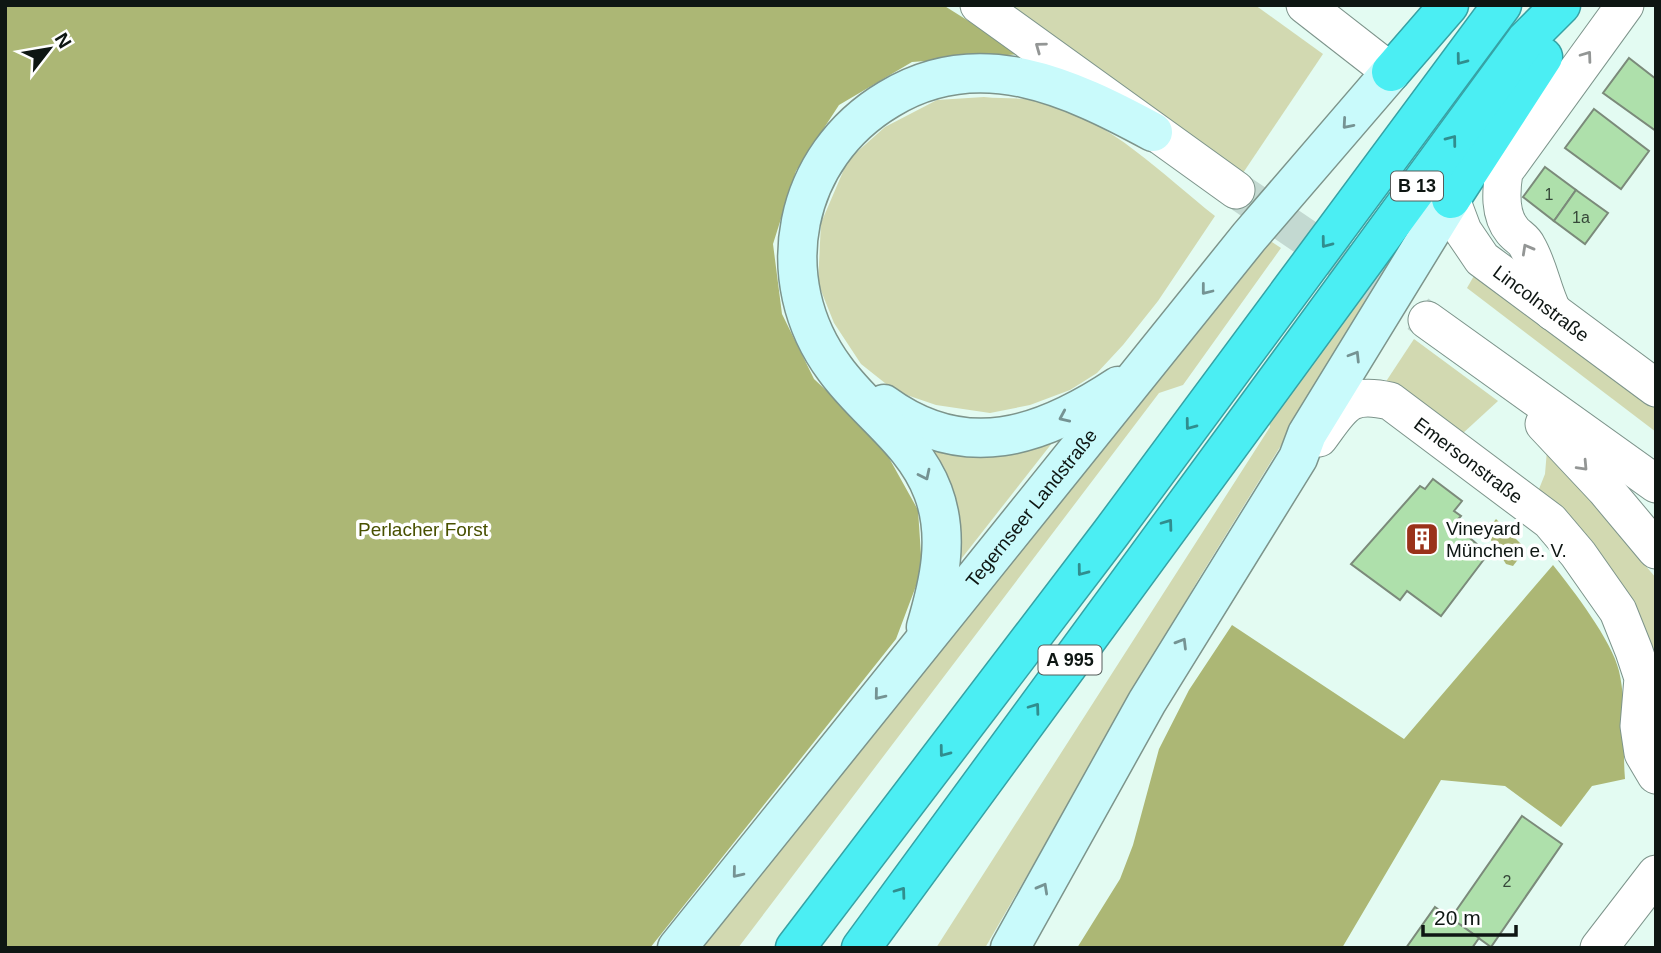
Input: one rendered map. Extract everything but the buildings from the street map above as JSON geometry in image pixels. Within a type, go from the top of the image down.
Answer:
[{"type":"highway","points":[[1391,72],[1449,5]]},
{"type":"highway","name":"A 995","points":[[795,948],[1111,533],[1502,5]]},
{"type":"highway","points":[[1451,199],[1545,55],[1561,5]]},
{"type":"highway","name":"B 13","points":[[1280,372],[1526,40],[1561,5]]},
{"type":"highway","name":"A 995","points":[[861,948],[1280,372]]},
{"type":"main road","name":"Tegernseer Landstraße","points":[[677,948],[1249,237],[1391,72]]},
{"type":"main road","points":[[922,642],[940,581],[942,526],[933,493],[921,466],[902,440],[863,403],[834,368],[814,335],[800,295],[796,259],[808,193],[843,134],[871,110],[926,81],[971,73],[1019,75],[1065,89],[1153,132]]},
{"type":"main road","points":[[1010,948],[1147,702],[1298,458],[1307,434],[1451,199]]},
{"type":"main road","points":[[834,368],[906,420],[937,434],[967,438],[1010,436],[1044,426],[1086,408],[1143,370]]},
{"type":"street","points":[[979,5],[1236,190]]},
{"type":"street","points":[[1305,5],[1391,72]]},
{"type":"street","points":[[1553,312],[1542,290],[1526,243],[1510,229],[1503,210],[1501,192],[1504,172],[1625,5]]},
{"type":"street","name":"Lincolnstraße","points":[[1451,199],[1463,231],[1482,259],[1656,388]]},
{"type":"street","points":[[1427,320],[1656,484]]},
{"type":"street","points":[[1485,363],[1605,489],[1656,550]]},
{"type":"street","name":"Emersonstraße","points":[[1298,458],[1315,444],[1342,406],[1356,398],[1367,396],[1390,401],[1550,521],[1578,554],[1618,611],[1643,678],[1639,726],[1643,753],[1656,775]]},
{"type":"street","points":[[1599,948],[1656,874]]},
{"type":"green space","name":"Perlacher Forst","points":[[5,5],[943,5],[1021,54],[912,62],[839,105],[796,171],[773,244],[782,314],[814,379],[879,440],[918,510],[922,570],[896,639],[650,948],[5,948]]},
{"type":"green space","points":[[1007,5],[1255,5],[1323,54],[1243,173]]},
{"type":"green space","points":[[984,97],[1037,100],[1068,110],[1135,150],[1215,216],[1158,301],[1097,373],[1070,390],[1030,405],[990,413],[936,405],[895,391],[861,364],[834,323],[818,283],[821,223],[848,160],[885,127],[937,100]]},
{"type":"green space","points":[[1442,184],[1198,580],[985,948],[936,948],[1270,427],[1266,410]]},
{"type":"green space","points":[[1269,240],[1281,248],[1183,385],[1159,393],[738,948],[702,948]]},
{"type":"green space","points":[[1475,274],[1656,405],[1656,432],[1467,288]]},
{"type":"green space","points":[[1414,339],[1498,401],[1462,434],[1385,383]]},
{"type":"green space","points":[[1056,438],[958,563],[918,442]]},
{"type":"green space","points":[[1547,450],[1656,578],[1656,750],[1596,550],[1539,489],[1545,474]]},
{"type":"green space","points":[[1496,519],[1526,549],[1513,566],[1506,564],[1486,532]]},
{"type":"green space","points":[[1553,565],[1591,616],[1615,659],[1623,697],[1625,779],[1592,786],[1561,827],[1505,786],[1441,780],[1342,948],[1077,948],[1120,879],[1133,845],[1159,749],[1189,690],[1232,625],[1404,739]]},
{"type":"tunnel","points":[[1236,190],[1427,320]]},
{"type":"place","name":"Vineyard München e. V.","points":[[1422,539]]}]
